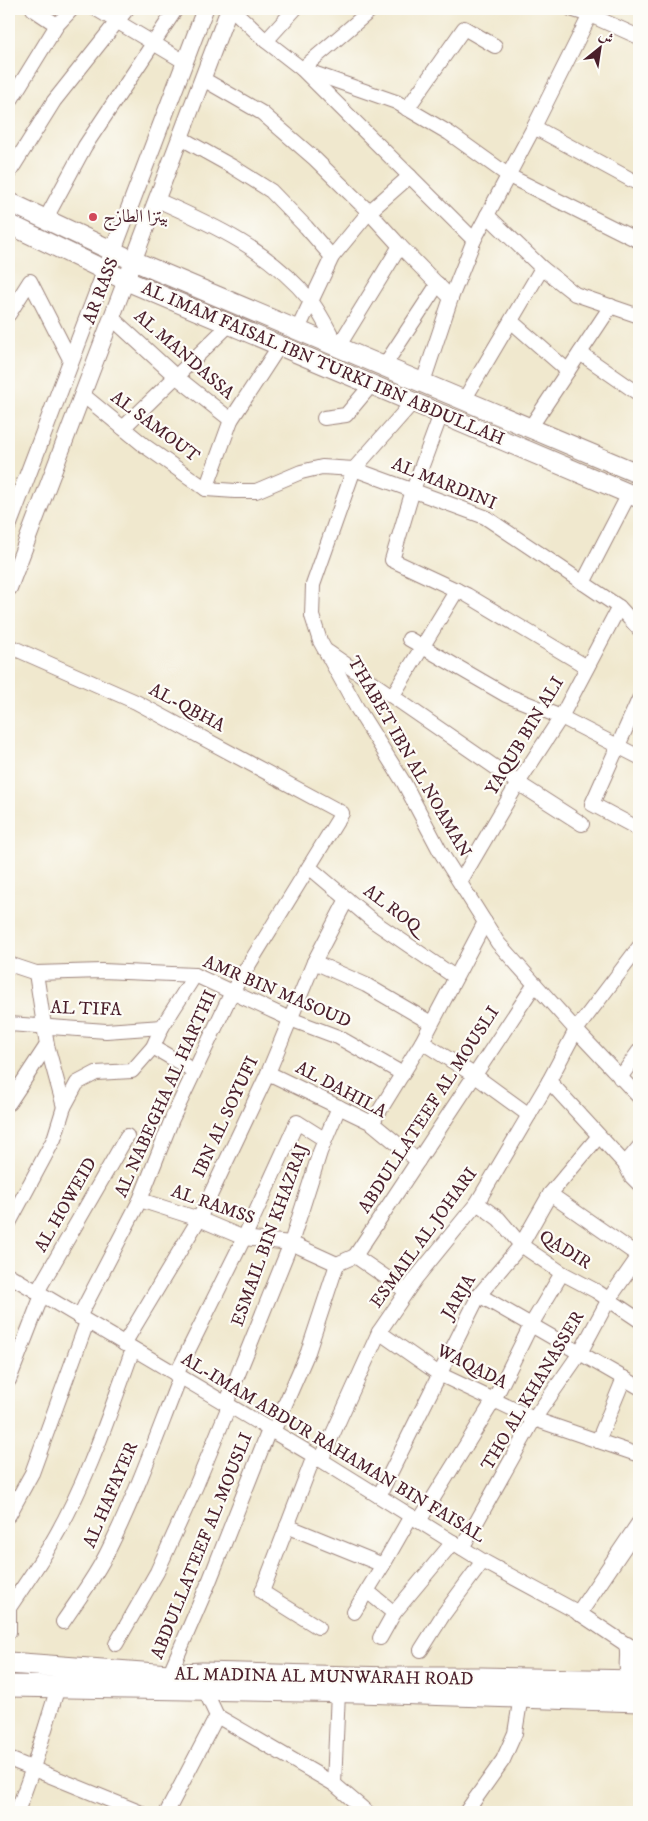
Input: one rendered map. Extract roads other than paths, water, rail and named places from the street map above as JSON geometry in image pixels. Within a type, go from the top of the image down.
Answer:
[{"type":"main road","name":"AL IMAM FAISAL IBN TURKI IBN ABDULLAH","points":[[9,202],[134,261],[639,474]]},
{"type":"main road","name":"AL IMAM FAISAL IBN TURKI IBN ABDULLAH","points":[[9,224],[127,281],[634,496]]},
{"type":"main road","name":"AL MADINA AL MUNWARAH ROAD","points":[[9,1663],[338,1692],[409,1686],[521,1696],[638,1688]]},
{"type":"main road","name":"AL MADINA AL MUNWARAH ROAD","points":[[9,1686],[58,1687],[204,1681],[409,1686],[638,1688]]},
{"type":"street","points":[[34,9],[57,25]]},
{"type":"street","points":[[9,103],[57,25],[72,9]]},
{"type":"street","points":[[96,9],[185,62]]},
{"type":"street","points":[[9,173],[54,101],[127,9]]},
{"type":"street","points":[[45,220],[85,146],[176,9]]},
{"type":"street","name":"AR RASS","points":[[9,524],[114,252],[204,9]]},
{"type":"street","points":[[231,9],[302,70],[474,240]]},
{"type":"street","name":"AR RASS","points":[[9,588],[202,80],[231,9]]},
{"type":"street","points":[[266,41],[295,9]]},
{"type":"street","points":[[302,70],[372,9]]},
{"type":"street","points":[[571,9],[591,12],[639,36]]},
{"type":"street","points":[[423,382],[451,298],[474,240],[509,176],[591,12]]},
{"type":"street","points":[[407,109],[464,28],[495,46]]},
{"type":"street","points":[[302,70],[396,102],[449,133],[509,176],[639,241]]},
{"type":"street","points":[[202,80],[262,113],[315,159],[369,212],[451,298]]},
{"type":"street","points":[[534,127],[639,184]]},
{"type":"street","points":[[181,138],[271,191],[332,257]]},
{"type":"street","points":[[298,330],[332,257],[369,212],[410,176]]},
{"type":"street","points":[[157,200],[216,226],[251,247],[286,276],[311,301],[338,346],[400,246]]},
{"type":"street","points":[[487,215],[542,268],[575,294],[639,316]]},
{"type":"street","points":[[464,400],[542,268]]},
{"type":"street","points":[[9,314],[30,281],[71,361]]},
{"type":"street","points":[[384,366],[438,284]]},
{"type":"street","points":[[530,428],[611,306]]},
{"type":"street","name":"AL MANDASSA","points":[[112,318],[176,377],[231,420]]},
{"type":"street","points":[[511,321],[568,371]]},
{"type":"street","points":[[123,428],[230,324]]},
{"type":"street","points":[[206,489],[231,420],[280,345]]},
{"type":"street","points":[[580,353],[639,394]]},
{"type":"street","points":[[324,418],[346,415],[372,384]]},
{"type":"street","name":"AL SAMOUT","points":[[83,395],[145,446],[206,489]]},
{"type":"street","name":"THABET IBN AL NOAMAN","points":[[413,402],[354,469],[312,585],[312,616],[320,641],[357,708],[404,783],[440,851],[498,943],[639,1097]]},
{"type":"street","points":[[441,414],[413,490],[392,560],[457,590],[587,667]]},
{"type":"street","name":"AL MARDINI","points":[[206,489],[256,491],[301,472],[322,467],[354,469],[485,517],[619,607],[639,629]]},
{"type":"street","points":[[583,583],[634,496]]},
{"type":"street","points":[[393,695],[457,590]]},
{"type":"street","name":"YAQUB BIN ALI","points":[[460,882],[518,783],[561,716],[619,607]]},
{"type":"street","points":[[409,639],[506,695],[561,716],[639,757]]},
{"type":"street","name":"AL-QBHA","points":[[9,646],[136,702],[342,813]]},
{"type":"street","points":[[325,650],[393,695],[518,783],[582,824]]},
{"type":"street","points":[[639,700],[592,804],[639,829]]},
{"type":"street","name":"AL NABEGHA AL HARTHI","points":[[9,1515],[32,1473],[83,1320],[140,1200],[172,1119],[194,1071],[232,992],[342,813]]},
{"type":"street","name":"AL ROQ","points":[[308,866],[373,921],[455,977]]},
{"type":"street","name":"IBN AL SOYUFI","points":[[9,1608],[51,1543],[78,1491],[100,1439],[129,1347],[199,1219],[268,1073],[314,962],[347,899]]},
{"type":"street","points":[[372,1123],[422,1042],[485,922]]},
{"type":"street","name":"ESMAIL AL JOHARI","points":[[318,1627],[262,1592],[287,1526],[318,1458],[379,1332],[406,1291],[477,1203],[549,1081],[576,1030],[639,949]]},
{"type":"street","points":[[314,962],[366,985],[431,1023]]},
{"type":"street","name":"AMR BIN MASOUD","points":[[9,964],[36,973],[102,971],[194,976],[290,1019],[338,1037],[404,1074]]},
{"type":"street","points":[[36,973],[47,1045],[64,1107]]},
{"type":"street","points":[[9,1223],[54,1139],[64,1107],[77,1083],[96,1073],[132,1071],[153,1048],[162,1027],[194,976]]},
{"type":"street","name":"ABDULLATEEF AL MOUSLI","points":[[355,1256],[535,984]]},
{"type":"street","name":"AL TIFA","points":[[9,1024],[106,1031],[162,1027]]},
{"type":"street","points":[[422,1042],[474,1075],[529,1114]]},
{"type":"street","points":[[9,1103],[47,1045]]},
{"type":"street","points":[[153,1048],[194,1071]]},
{"type":"street","points":[[620,1078],[639,1050]]},
{"type":"street","name":"AL DAHILA","points":[[268,1073],[372,1123],[418,1161]]},
{"type":"street","points":[[549,1081],[625,1164],[630,1176],[639,1184]]},
{"type":"street","name":"ESMAIL BIN KHAZRAJ","points":[[116,1644],[157,1572],[196,1486],[291,1243],[324,1139],[339,1107]]},
{"type":"street","points":[[244,1238],[297,1122],[324,1139]]},
{"type":"street","name":"AL HOWEID","points":[[9,1380],[40,1294],[128,1136]]},
{"type":"street","name":"JARJA","points":[[379,1496],[438,1374],[479,1295],[521,1245],[550,1194],[599,1136]]},
{"type":"street","points":[[625,1164],[639,1147]]},
{"type":"street","points":[[550,1194],[639,1256]]},
{"type":"street","name":"AL RAMSS","points":[[140,1200],[199,1219],[244,1238],[291,1243],[337,1264]]},
{"type":"street","name":"QADIR","points":[[477,1203],[499,1219],[521,1245],[562,1273],[596,1291],[639,1320]]},
{"type":"street","name":"AL HAFAYER","points":[[63,1622],[108,1552],[123,1519],[178,1376],[244,1238]]},
{"type":"street","points":[[337,1264],[355,1256],[406,1291]]},
{"type":"street","name":"THO AL KHANASSER","points":[[380,1638],[394,1613],[458,1545],[534,1419],[580,1353],[609,1299],[639,1256]]},
{"type":"street","name":"ABDULLATEEF AL MOUSLI","points":[[169,1676],[271,1431],[308,1352],[337,1264]]},
{"type":"street","points":[[354,1612],[383,1565],[494,1400],[531,1325],[562,1273]]},
{"type":"street","name":"AL-IMAM ABDUR RAHAMAN BIN FAISAL","points":[[9,1275],[318,1458],[483,1560],[579,1613],[633,1647]]},
{"type":"street","points":[[479,1295],[639,1387]]},
{"type":"street","name":"WAQADA","points":[[379,1332],[438,1374],[534,1419],[639,1455]]},
{"type":"street","points":[[598,1441],[624,1378]]},
{"type":"street","points":[[579,1613],[639,1524]]},
{"type":"street","points":[[287,1526],[383,1565]]},
{"type":"street","points":[[421,1650],[443,1615],[483,1560]]},
{"type":"street","points":[[367,1591],[394,1613]]},
{"type":"street","points":[[9,1608],[9,1632]]},
{"type":"street","points":[[633,1647],[629,1653],[627,1668],[629,1675],[638,1688]]},
{"type":"street","points":[[204,1681],[208,1697],[217,1716],[334,1784],[367,1812]]},
{"type":"street","points":[[17,1812],[58,1687]]},
{"type":"street","points":[[334,1784],[338,1692]]},
{"type":"street","points":[[466,1812],[503,1760],[515,1733],[521,1696]]},
{"type":"street","points":[[167,1812],[217,1716]]},
{"type":"street","points":[[9,1759],[33,1768],[116,1808],[139,1812]]},
{"type":"place","name":"بيتزا الطازج","points":[[93,217]]}]
